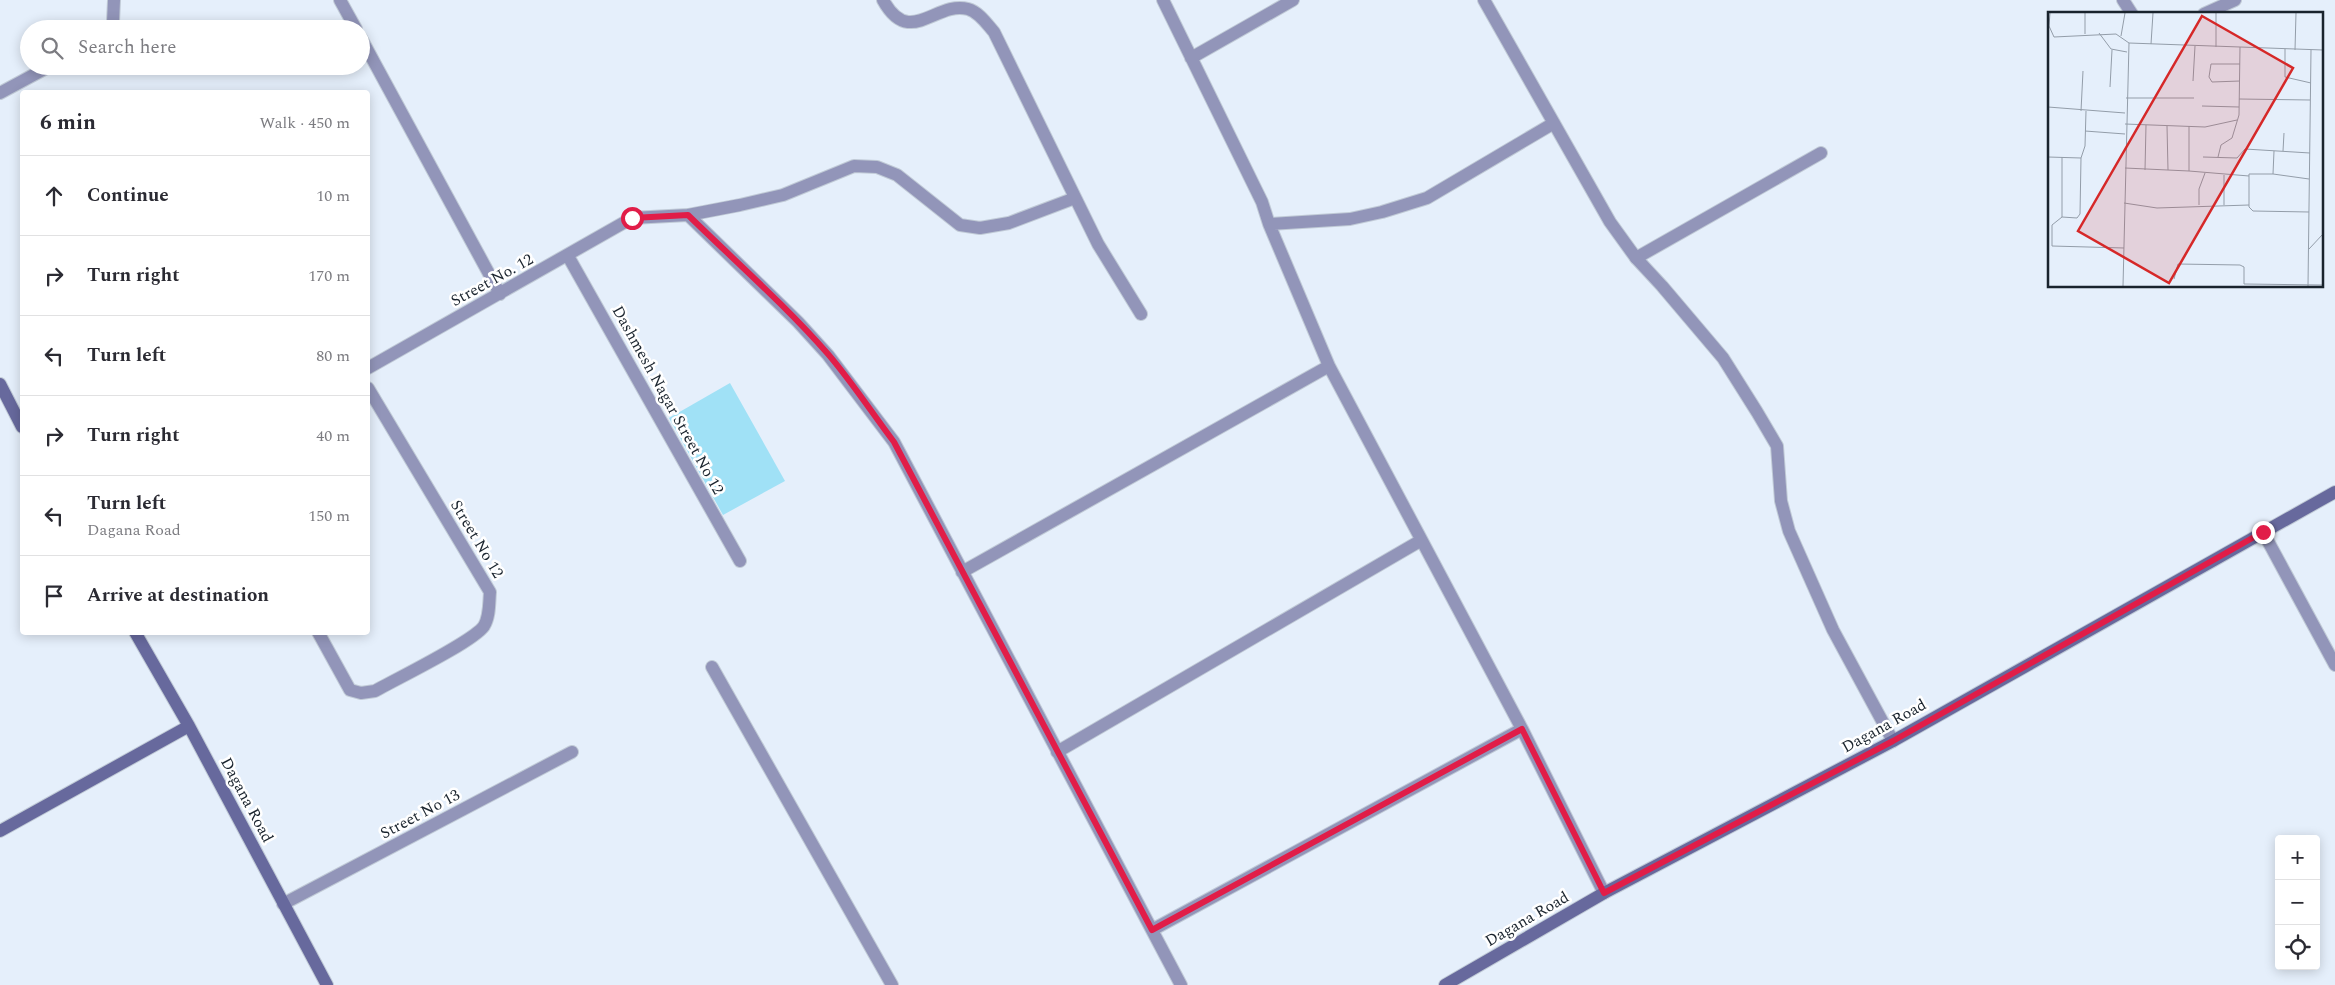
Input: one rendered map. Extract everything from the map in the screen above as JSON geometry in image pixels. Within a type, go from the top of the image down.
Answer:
[{"type":"street","points":[[113,20],[114,0]]},
{"type":"street","points":[[340,0],[351,20]]},
{"type":"street","points":[[883,0],[899,18],[917,22],[952,7],[969,9],[982,18],[994,32],[1098,244],[1141,314]]},
{"type":"street","points":[[1163,0],[1262,202],[1269,224],[1329,366],[1420,541],[1522,729],[1604,893]]},
{"type":"street","points":[[1191,58],[1293,0]]},
{"type":"street","points":[[1484,0],[1610,222],[1636,258],[1723,358],[1777,446],[1782,509],[1789,531],[1833,630],[1893,741]]},
{"type":"street","points":[[2123,0],[2131,12]]},
{"type":"street","points":[[2208,12],[2235,0]]},
{"type":"street","points":[[370,55],[500,294]]},
{"type":"street","points":[[0,93],[33,75]]},
{"type":"street","points":[[1269,224],[1350,219],[1382,212],[1428,198],[1554,123]]},
{"type":"street","points":[[1636,258],[1821,153]]},
{"type":"street","points":[[688,215],[783,195],[854,166],[877,167],[897,176],[960,225],[980,228],[1009,223],[1075,198]]},
{"type":"street","points":[[688,215],[798,322],[828,354],[894,442],[1181,985]]},
{"type":"street","name":"Street No. 12","points":[[370,367],[632,218],[688,215]]},
{"type":"street","name":"Dashmesh Nagar Street No 12","points":[[568,256],[740,561]]},
{"type":"street","points":[[962,572],[1329,366]]},
{"type":"street","points":[[0,384],[20,423]]},
{"type":"street","name":"Street No 12","points":[[320,635],[350,690],[360,693],[375,691],[470,639],[484,626],[488,617],[490,592],[370,391]]},
{"type":"street","name":"Dagana Road","points":[[1445,985],[1604,893],[1893,741],[2335,492]]},
{"type":"street","points":[[2263,532],[2335,665]]},
{"type":"street","points":[[1057,752],[1420,541]]},
{"type":"street","name":"Dagana Road","points":[[137,635],[189,726],[327,985]]},
{"type":"street","points":[[712,667],[892,985]]},
{"type":"street","points":[[0,831],[189,726]]},
{"type":"street","points":[[1152,930],[1522,729]]},
{"type":"street","name":"Street No 13","points":[[284,904],[572,752]]},
{"type":"building","points":[[730,383],[785,481],[723,515],[669,418]]},
{"type":"route","points":[[632,218],[688,215],[798,322],[828,354],[894,442],[1152,930],[1522,729],[1604,893],[1893,741],[2263,532]]}]
